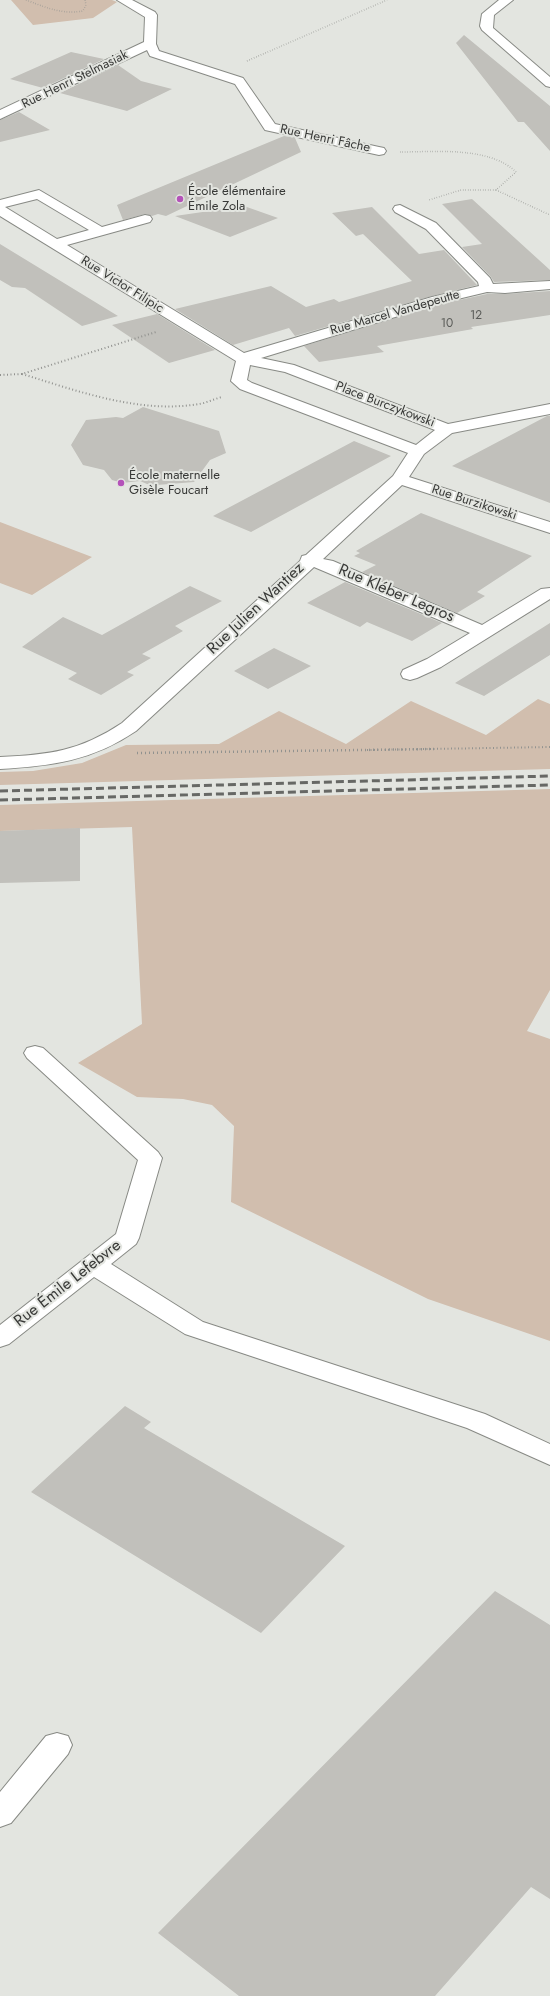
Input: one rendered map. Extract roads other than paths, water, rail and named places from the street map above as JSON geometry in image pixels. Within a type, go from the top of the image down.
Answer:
[{"type":"street","points":[[123,0],[151,15],[150,44]]},
{"type":"street","points":[[506,0],[488,14],[486,20],[488,30],[550,84]]},
{"type":"street","name":"Rue Henri Fâche","points":[[150,44],[154,52],[239,81],[270,127],[379,151]]},
{"type":"street","name":"Rue Henri Stelmasiak","points":[[0,115],[150,44]]},
{"type":"street","points":[[0,204],[39,194],[101,232]]},
{"type":"street","points":[[400,209],[431,226],[485,281],[487,288]]},
{"type":"street","name":"Rue Victor Filipic","points":[[0,210],[244,359]]},
{"type":"street","points":[[56,244],[146,219]]},
{"type":"street","name":"Rue Marcel Vandepeutte","points":[[244,359],[278,347],[437,300],[487,288],[505,289],[550,285]]},
{"type":"street","name":"Place Burczykowski","points":[[244,359],[289,368],[447,429],[418,451],[246,386],[239,381],[244,359]]},
{"type":"street","points":[[447,429],[550,408]]},
{"type":"street","name":"Rue Julien Wantiez","points":[[0,763],[56,760],[81,754],[114,738],[129,727],[308,560],[399,479],[418,451]]},
{"type":"street","name":"Rue Burzikowski","points":[[399,479],[550,528]]},
{"type":"street","name":"Rue Kléber Legros","points":[[308,560],[327,565],[483,632]]},
{"type":"street","name":"Rue Kléber Legros","points":[[410,674],[434,663],[547,593]]},
{"type":"street","name":"Rue Émile Lefebvre","points":[[0,1338],[127,1238],[150,1158],[35,1053]]},
{"type":"street","points":[[93,1264],[194,1328],[476,1421],[550,1455]]},
{"type":"street","points":[[0,1814],[58,1745]]},
{"type":"railway","points":[[0,791],[550,776]]},
{"type":"railway","points":[[0,800],[550,785]]},
{"type":"place","name":"École élémentaire Émile Zola","points":[[180,199]]},
{"type":"place","name":"École maternelle Gisèle Foucart","points":[[121,483]]}]
